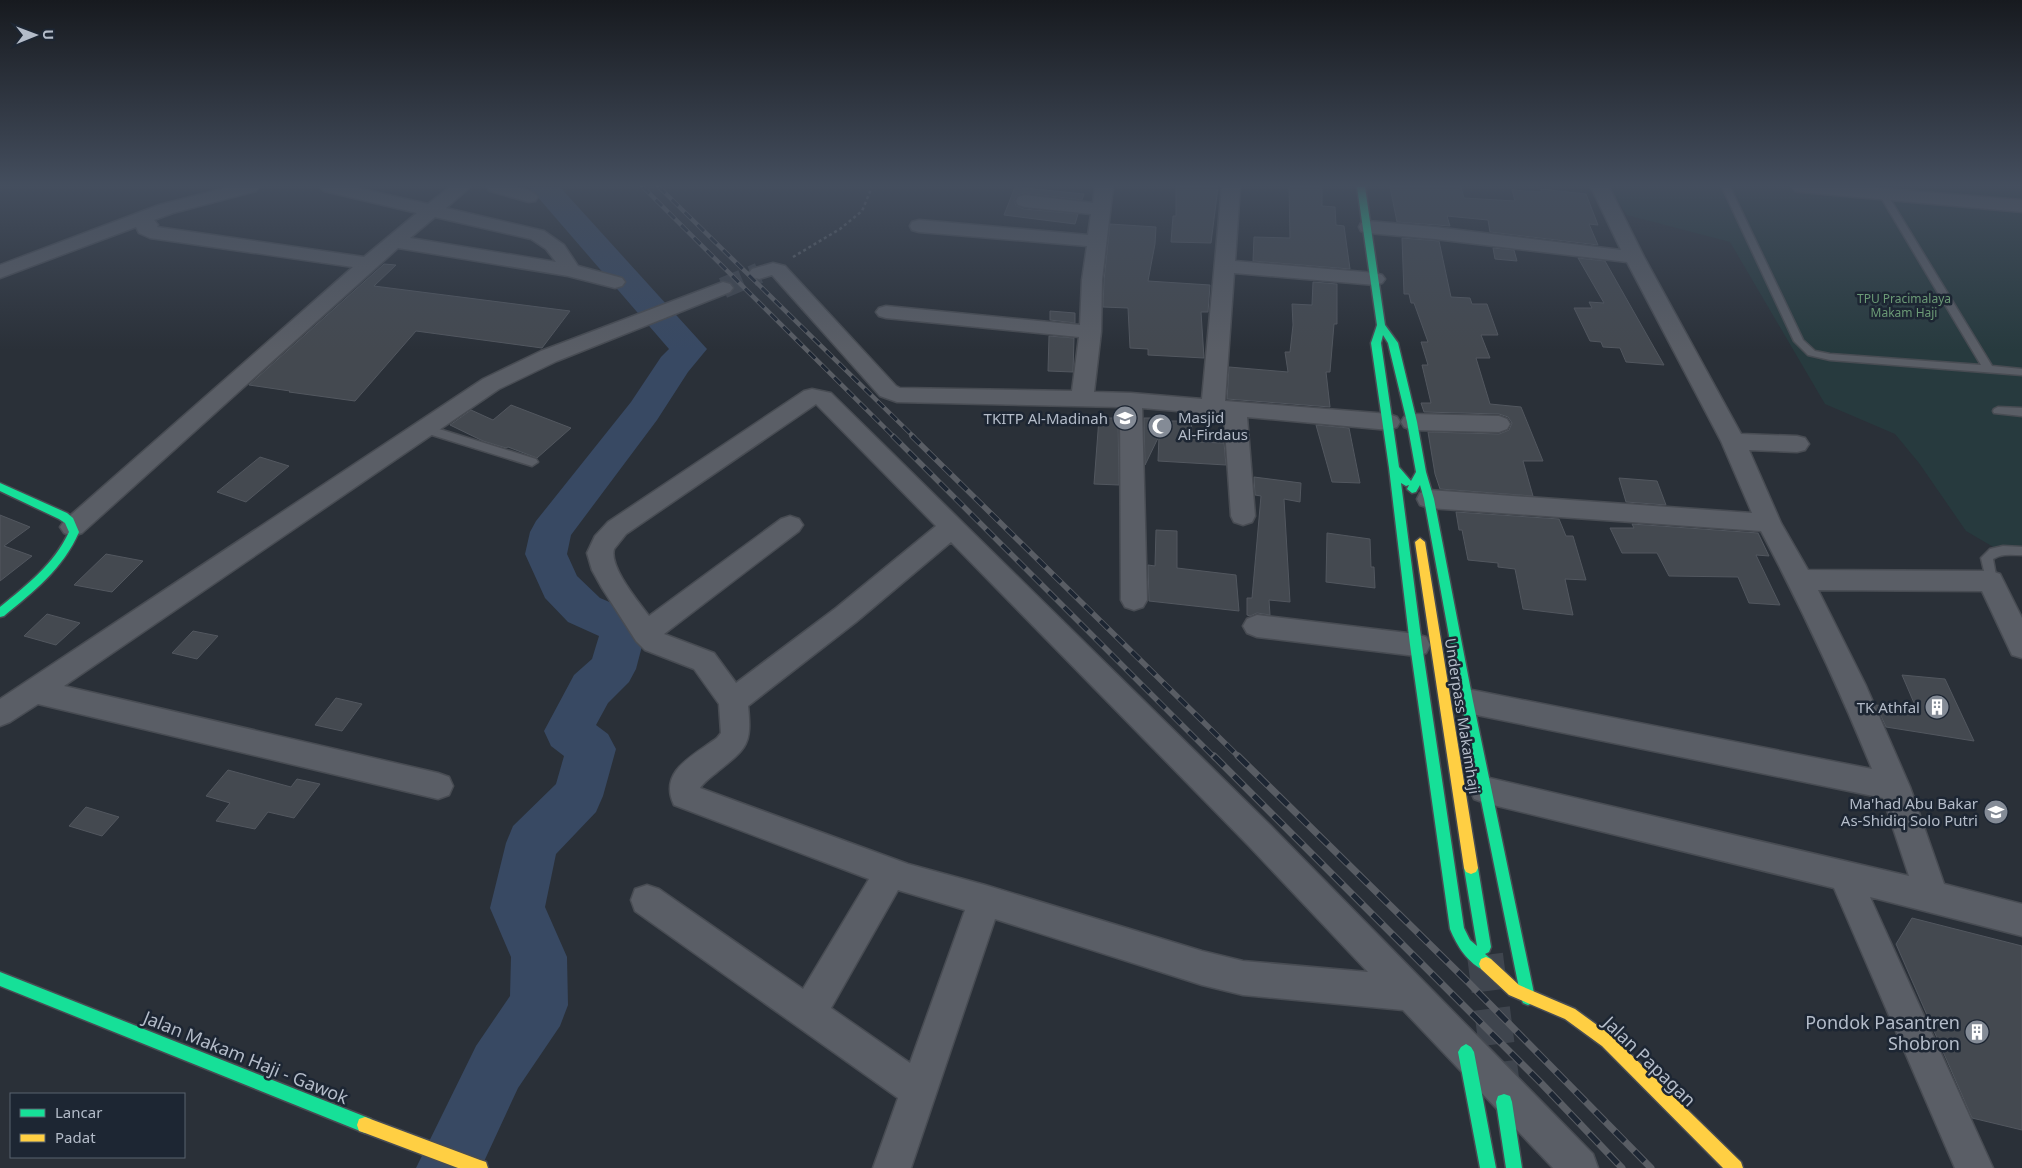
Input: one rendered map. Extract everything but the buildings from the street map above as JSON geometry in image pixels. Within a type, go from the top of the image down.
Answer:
[{"type":"street","points":[[0,272],[79,242]]},
{"type":"street","points":[[217,242],[368,263]]},
{"type":"street","points":[[73,527],[391,242]]},
{"type":"street","points":[[395,242],[569,270],[615,282]]},
{"type":"street","points":[[549,242],[566,260],[569,270]]},
{"type":"street","points":[[1082,399],[1090,332],[1096,242]]},
{"type":"street","points":[[1226,242],[1224,266],[1224,407],[1243,516]]},
{"type":"street","points":[[1370,242],[1381,325],[1392,343],[1412,422],[1421,472],[1418,496],[1467,700],[1528,998]]},
{"type":"street","points":[[1506,242],[1634,257]]},
{"type":"street","points":[[1626,242],[1733,441],[1769,522],[1852,686],[1895,787],[1932,896]]},
{"type":"street","points":[[1224,266],[1375,279]]},
{"type":"street","points":[[766,271],[778,270],[809,306],[892,393],[1131,400],[1388,422]]},
{"type":"street","points":[[0,714],[491,384],[528,365],[723,288]]},
{"type":"street","points":[[886,312],[1090,332]]},
{"type":"street","name":"Jalan Papagan","points":[[1381,325],[1376,342],[1416,645],[1459,936],[1465,945],[1514,990],[1528,998],[1570,1014],[1606,1041],[1735,1168]]},
{"type":"street","points":[[1410,993],[1344,988],[1224,974],[986,900],[908,879],[699,803],[685,795],[684,782],[727,747],[733,739],[736,731],[733,701],[704,661],[655,642],[646,633],[605,572],[599,555],[603,542],[617,528],[812,396],[823,398],[953,526],[1259,835],[1410,993],[1466,1052],[1553,1152],[1579,1168]]},
{"type":"street","points":[[1131,400],[1134,600]]},
{"type":"street","points":[[1412,422],[1499,424]]},
{"type":"street","points":[[1733,441],[1797,444]]},
{"type":"street","points":[[1394,468],[1418,496],[1769,522]]},
{"type":"street","points":[[1418,496],[1421,472]]},
{"type":"street","points":[[0,487],[63,516],[70,521],[73,527],[73,538],[53,565],[0,613]]},
{"type":"street","points":[[646,633],[790,525]]},
{"type":"street","points":[[733,701],[846,615],[953,526]]},
{"type":"street","name":"Underpass Makamhaji","points":[[1418,528],[1484,947]]},
{"type":"street","points":[[1800,580],[1991,581],[2022,646]]},
{"type":"street","points":[[1258,626],[1416,645]]},
{"type":"street","points":[[34,691],[438,786]]},
{"type":"street","points":[[1467,700],[1895,787]]},
{"type":"street","points":[[1486,790],[1844,877],[1932,896],[2022,920]]},
{"type":"street","points":[[809,1012],[891,872]]},
{"type":"street","points":[[1844,877],[1974,1168]]},
{"type":"street","points":[[647,900],[919,1091]]},
{"type":"street","points":[[892,1168],[986,900]]},
{"type":"street","name":"Jalan Makam Haji - Gawok","points":[[0,979],[91,1013],[406,1142],[480,1168]]},
{"type":"street","points":[[1466,1052],[1488,1168]]},
{"type":"street","points":[[1504,1102],[1514,1168]]},
{"type":"lane","points":[[1752,242],[1799,340],[1812,353],[2022,372]]},
{"type":"lane","points":[[1912,242],[1990,369]]},
{"type":"lane","points":[[1998,411],[2022,412]]},
{"type":"lane","points":[[423,428],[532,462]]},
{"type":"lane","points":[[1991,581],[1987,558],[1991,553],[2005,550],[2022,551]]},
{"type":"path","points":[[766,271],[818,242]]},
{"type":"green space","name":"TPU Pracimalaya Makam Haji","points":[[1728,242],[2022,242],[2022,556],[2007,555],[1966,531],[1919,463],[1895,434],[1825,404]]},
{"type":"waterway","points":[[448,1168],[497,1067],[539,1005],[539,957],[517,908],[532,843],[578,796],[591,749],[568,731],[591,689],[613,669],[624,627],[584,610],[560,586],[546,554],[551,532],[644,411],[674,365],[689,349],[593,242]]},
{"type":"tunnel","points":[[723,288],[759,273]]},
{"type":"tunnel","points":[[1485,955],[1503,1094]]},
{"type":"railway","points":[[698,242],[894,437]]},
{"type":"railway","points":[[715,242],[914,437]]},
{"type":"railway","points":[[912,436],[1240,758]]},
{"type":"railway","points":[[894,437],[1215,758]]},
{"type":"railway","points":[[1214,756],[1541,1083],[1622,1168]]},
{"type":"railway","points":[[1238,756],[1468,982],[1651,1168]]},
{"type":"traffic: fast","points":[[1369,242],[1381,325],[1393,343],[1412,422],[1421,472],[1412,489]]},
{"type":"traffic: fast","points":[[1381,325],[1376,343],[1394,468],[1406,482]]},
{"type":"traffic: fast","points":[[1394,468],[1416,645],[1457,929],[1465,945],[1486,964]]},
{"type":"traffic: fast","points":[[1421,472],[1429,499],[1467,701],[1528,998]]},
{"type":"traffic: fast","points":[[0,487],[63,516],[69,521],[74,532],[61,556],[43,577],[0,613]]},
{"type":"traffic: fast","points":[[1471,868],[1484,947]]},
{"type":"traffic: fast","points":[[0,979],[365,1125]]},
{"type":"traffic: fast","points":[[1466,1052],[1488,1168]]},
{"type":"traffic: fast","points":[[1504,1102],[1514,1168]]},
{"type":"traffic: slow","points":[[1420,542],[1471,868]]},
{"type":"traffic: slow","points":[[1486,964],[1514,990],[1570,1014],[1607,1041],[1735,1168]]},
{"type":"traffic: slow","points":[[365,1125],[480,1168]]},
{"type":"place","name":"TKITP Al-Madinah","points":[[1125,418]]},
{"type":"place","name":"Masjid Al-Firdaus","points":[[1160,426]]},
{"type":"place","name":"TK Athfal","points":[[1937,707]]},
{"type":"place","name":"Ma'had Abu Bakar As-Shidiq Solo Putri","points":[[1996,812]]},
{"type":"place","name":"Pondok Pasantren Shobron","points":[[1977,1032]]}]
